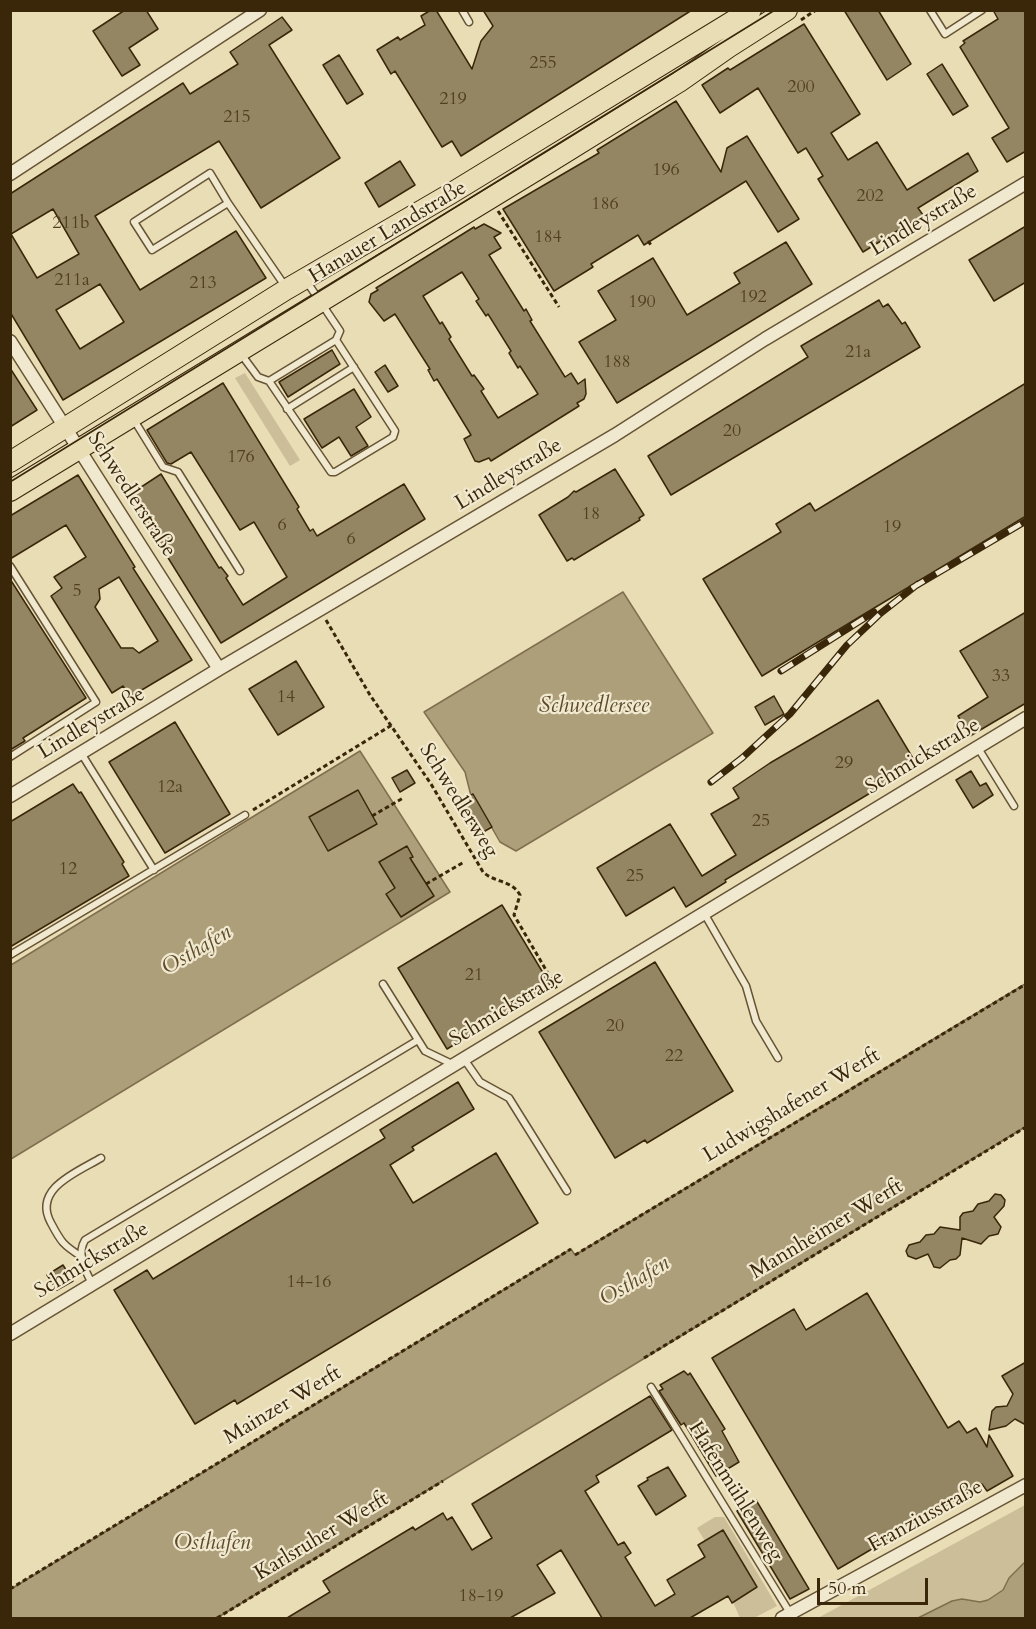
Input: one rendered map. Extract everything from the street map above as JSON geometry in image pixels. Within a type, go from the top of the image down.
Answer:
[{"type":"main road","name":"Hanauer Landstraße","points":[[10,462],[287,289],[450,194],[751,10]]},
{"type":"main road","name":"Hanauer Landstraße","points":[[10,491],[679,82],[787,10]]},
{"type":"street","points":[[10,174],[260,10]]},
{"type":"street","name":"Lindleystraße","points":[[10,796],[219,669],[615,435],[765,339],[1026,183]]},
{"type":"street","name":"Schwedlerstraße","points":[[10,341],[219,669]]},
{"type":"street","name":"Schmickstraße","points":[[10,1334],[1026,718]]},
{"type":"street","name":"Franziusstraße","points":[[786,1616],[1026,1485]]},
{"type":"lane","points":[[462,10],[469,21]]},
{"type":"lane","points":[[930,10],[945,34],[982,10]]},
{"type":"lane","points":[[228,203],[152,250],[134,222],[210,173],[287,289]]},
{"type":"lane","points":[[269,381],[336,340],[340,331],[305,279]]},
{"type":"lane","points":[[239,351],[258,377],[269,381],[331,472],[335,472],[393,437],[395,431],[336,340]]},
{"type":"lane","points":[[286,409],[354,367]]},
{"type":"lane","points":[[132,417],[163,467],[178,471],[240,572]]},
{"type":"lane","points":[[10,566],[96,702],[10,757]]},
{"type":"lane","points":[[977,747],[1014,806]]},
{"type":"lane","points":[[81,753],[154,870]]},
{"type":"lane","points":[[10,955],[245,814]]},
{"type":"lane","points":[[703,913],[746,986],[756,1021],[778,1058]]},
{"type":"lane","points":[[383,984],[425,1051],[458,1061],[480,1082],[509,1098],[567,1191]]},
{"type":"lane","points":[[92,1284],[82,1257],[81,1247],[85,1240],[418,1040]]},
{"type":"lane","points":[[82,1257],[63,1245],[46,1216],[46,1200],[54,1187],[101,1158]]},
{"type":"lane","name":"Hafenmühlenweg","points":[[651,1387],[786,1616]]},
{"type":"path","points":[[497,210],[559,307]]},
{"type":"path","points":[[648,241],[651,246]]},
{"type":"path","name":"Schwedlerweg","points":[[321,609],[370,695],[431,784],[483,872],[489,877],[514,885],[518,890],[520,895],[514,915],[562,998]]},
{"type":"path","points":[[245,814],[392,725]]},
{"type":"path","points":[[372,816],[404,798]]},
{"type":"path","points":[[426,884],[465,862]]},
{"type":"path","name":"Ludwigshafener Werft","points":[[575,1255],[1026,984]]},
{"type":"path","name":"Mannheimer Werft","points":[[644,1358],[1026,1127]]},
{"type":"path","name":"Mainzer Werft","points":[[10,1589],[571,1250]]},
{"type":"path","name":"Karlsruher Werft","points":[[217,1618],[443,1481]]},
{"type":"shaded area","points":[[245,373],[300,460],[290,466],[235,378]]},
{"type":"shaded area","points":[[1025,1505],[1025,1562],[1009,1578],[1003,1590],[988,1600],[952,1601],[918,1618],[818,1618]]},
{"type":"shaded area","points":[[715,1517],[724,1517],[777,1606],[754,1618],[740,1618],[733,1602],[757,1587],[723,1530],[705,1541],[697,1528]]},
{"type":"water","name":"Schwedlersee","points":[[623,592],[713,733],[516,851],[500,842],[473,795],[471,796],[465,772],[424,712]]},
{"type":"water","name":"Osthafen","points":[[360,751],[450,892],[11,1159],[11,965]]},
{"type":"water","name":"Osthafen","points":[[1025,984],[1025,1127],[217,1618],[11,1618],[11,1589],[571,1249],[575,1255]]},
{"type":"water","points":[[1025,1562],[1025,1618],[918,1618],[952,1601],[988,1600],[1003,1590],[1009,1578]]},
{"type":"building","points":[[125,10],[146,10],[158,29],[129,48],[140,65],[122,76],[93,31]]},
{"type":"building","points":[[431,10],[436,10],[472,69],[481,41],[493,26],[483,10],[692,10],[461,156],[452,141],[442,147],[395,71],[391,74],[377,50],[398,37],[400,40],[425,25],[421,16]]},
{"type":"building","points":[[844,10],[878,10],[911,64],[887,80]]},
{"type":"building","points":[[993,10],[1026,10],[1026,151],[1007,162],[992,138],[1009,128],[960,47],[965,43],[963,41],[998,19]]},
{"type":"building","points":[[282,17],[292,30],[269,45],[340,158],[261,208],[219,141],[95,216],[140,290],[236,231],[266,278],[63,400],[10,312],[10,194],[183,83],[190,94],[238,64],[230,52]],"holes":[[[53,209],[79,254],[37,278],[11,234]],[[100,284],[124,322],[80,349],[56,310]]]},
{"type":"building","points":[[804,24],[860,114],[831,133],[848,160],[877,142],[907,190],[968,153],[978,171],[918,208],[923,215],[863,252],[818,179],[823,176],[806,148],[798,153],[758,88],[720,113],[702,85]]},
{"type":"building","points":[[339,55],[363,94],[347,104],[323,65]]},
{"type":"building","points":[[942,64],[968,106],[953,115],[927,74]]},
{"type":"building","points":[[676,101],[721,172],[727,148],[747,136],[799,219],[778,232],[746,181],[644,245],[638,235],[591,264],[593,267],[554,291],[503,209],[599,153],[597,150]]},
{"type":"building","points":[[400,161],[415,185],[379,207],[365,183]]},
{"type":"building","points":[[484,224],[501,233],[494,237],[501,248],[489,255],[524,311],[526,309],[532,320],[530,321],[565,377],[571,373],[578,384],[585,379],[586,394],[584,399],[577,403],[579,406],[491,461],[489,458],[479,462],[475,461],[464,439],[471,435],[437,379],[434,381],[428,370],[430,369],[395,314],[384,321],[369,302],[371,294],[378,290],[376,288],[474,227],[475,229]],"holes":[[[462,272],[479,299],[476,301],[486,316],[488,314],[511,351],[509,353],[518,368],[520,366],[538,394],[498,418],[481,391],[484,389],[474,375],[472,376],[449,339],[451,337],[442,322],[440,324],[423,296]]]},
{"type":"building","points":[[1026,226],[1026,282],[994,301],[969,260]]},
{"type":"building","points":[[786,242],[812,284],[617,403],[579,342],[616,320],[598,291],[653,258],[687,315],[740,283],[734,273]]},
{"type":"building","points":[[879,300],[883,307],[888,304],[902,324],[905,322],[920,347],[671,495],[648,456],[808,357],[801,346]]},
{"type":"building","points":[[332,350],[340,364],[288,397],[279,382]]},
{"type":"building","points":[[385,365],[398,386],[388,392],[375,372]]},
{"type":"building","points":[[10,368],[37,410],[10,427]]},
{"type":"building","points":[[223,383],[299,507],[297,509],[310,531],[313,529],[317,536],[404,484],[425,519],[221,643],[129,495],[161,474],[219,568],[221,567],[228,576],[226,578],[243,605],[287,577],[254,522],[240,530],[191,452],[171,464],[167,463],[147,430]]},
{"type":"building","points":[[1026,383],[1026,516],[762,676],[703,579],[781,532],[776,524],[810,503],[815,511]]},
{"type":"building","points":[[354,389],[371,417],[356,427],[368,446],[351,456],[339,437],[322,448],[304,419]]},
{"type":"building","points":[[615,469],[644,515],[639,518],[640,520],[574,560],[572,558],[567,561],[539,515],[574,491],[576,492]]},
{"type":"building","points":[[78,475],[135,567],[133,568],[192,660],[130,697],[123,686],[112,693],[51,596],[62,588],[54,577],[86,557],[66,525],[10,559],[10,516]],"holes":[[[119,577],[158,641],[139,653],[133,648],[121,648],[95,607],[100,599],[99,589]]]},
{"type":"building","points":[[10,579],[86,698],[23,738],[25,741],[10,750]]},
{"type":"building","points":[[1026,612],[1026,703],[970,736],[958,716],[988,697],[960,651]]},
{"type":"building","points":[[296,661],[324,707],[278,735],[249,689]]},
{"type":"building","points":[[774,696],[784,714],[765,725],[755,707]]},
{"type":"building","points":[[878,700],[917,765],[725,880],[726,882],[686,907],[674,887],[626,916],[597,868],[670,824],[702,876],[736,855],[711,814],[739,798],[733,788],[770,763]]},
{"type":"building","points":[[175,722],[230,814],[165,853],[109,762]]},
{"type":"building","points":[[407,770],[415,783],[400,792],[392,778]]},
{"type":"building","points":[[971,771],[980,786],[986,783],[993,795],[973,808],[956,780]]},
{"type":"building","points":[[73,784],[79,793],[81,792],[124,862],[122,864],[129,876],[10,947],[10,822]]},
{"type":"building","points":[[358,790],[377,824],[328,851],[309,817]]},
{"type":"building","points":[[473,794],[492,827],[478,835],[459,802]]},
{"type":"building","points":[[407,846],[413,857],[410,858],[434,896],[401,917],[386,894],[395,888],[379,862]]},
{"type":"building","points":[[502,905],[551,986],[447,1049],[398,968]]},
{"type":"building","points":[[655,962],[733,1091],[647,1143],[645,1140],[615,1158],[539,1032]]},
{"type":"building","points":[[458,1082],[474,1109],[412,1147],[414,1150],[390,1165],[413,1203],[496,1153],[538,1223],[237,1404],[235,1400],[195,1424],[114,1290],[147,1270],[153,1279],[385,1138],[380,1130]]},
{"type":"building","points":[[995,1194],[1001,1195],[1005,1200],[1004,1206],[994,1217],[1001,1227],[998,1234],[989,1236],[981,1244],[962,1238],[960,1255],[940,1268],[934,1267],[928,1254],[916,1259],[908,1256],[906,1251],[909,1245],[920,1242],[926,1235],[934,1234],[940,1227],[960,1230],[960,1217],[963,1213],[973,1211],[978,1204],[989,1201]]},
{"type":"building","points":[[63,1265],[73,1281],[57,1290],[47,1275]]},
{"type":"building","points":[[867,1293],[948,1428],[959,1421],[967,1433],[976,1428],[987,1447],[989,1435],[1013,1476],[987,1491],[982,1484],[838,1569],[712,1358],[794,1309],[806,1330]]},
{"type":"building","points":[[1026,1362],[1026,1425],[1015,1419],[1006,1426],[989,1430],[992,1411],[996,1407],[1007,1406],[1013,1394],[1002,1376]]},
{"type":"building","points":[[684,1371],[688,1375],[690,1373],[725,1429],[722,1431],[739,1462],[716,1476],[684,1423],[681,1425],[659,1391],[663,1389],[660,1385]]},
{"type":"building","points":[[650,1396],[672,1430],[596,1476],[599,1482],[585,1491],[618,1545],[624,1542],[631,1553],[625,1557],[655,1606],[675,1594],[667,1580],[705,1557],[698,1545],[723,1530],[757,1587],[732,1603],[728,1596],[690,1618],[602,1618],[561,1550],[537,1565],[555,1593],[510,1618],[287,1618],[330,1592],[323,1581],[413,1527],[415,1530],[443,1513],[447,1520],[452,1517],[472,1550],[492,1538],[472,1504]]},
{"type":"building","points":[[668,1467],[686,1496],[656,1515],[638,1486],[648,1480],[647,1478]]},
{"type":"building","points":[[756,1500],[809,1589],[790,1599],[737,1511]]},
{"type":"tram line","points":[[10,482],[775,10]]},
{"type":"railway","points":[[912,588],[1026,521]]},
{"type":"railway","points":[[711,782],[742,758],[790,714],[847,645],[881,613],[918,584]]},
{"type":"railway","points":[[781,671],[874,612]]}]
